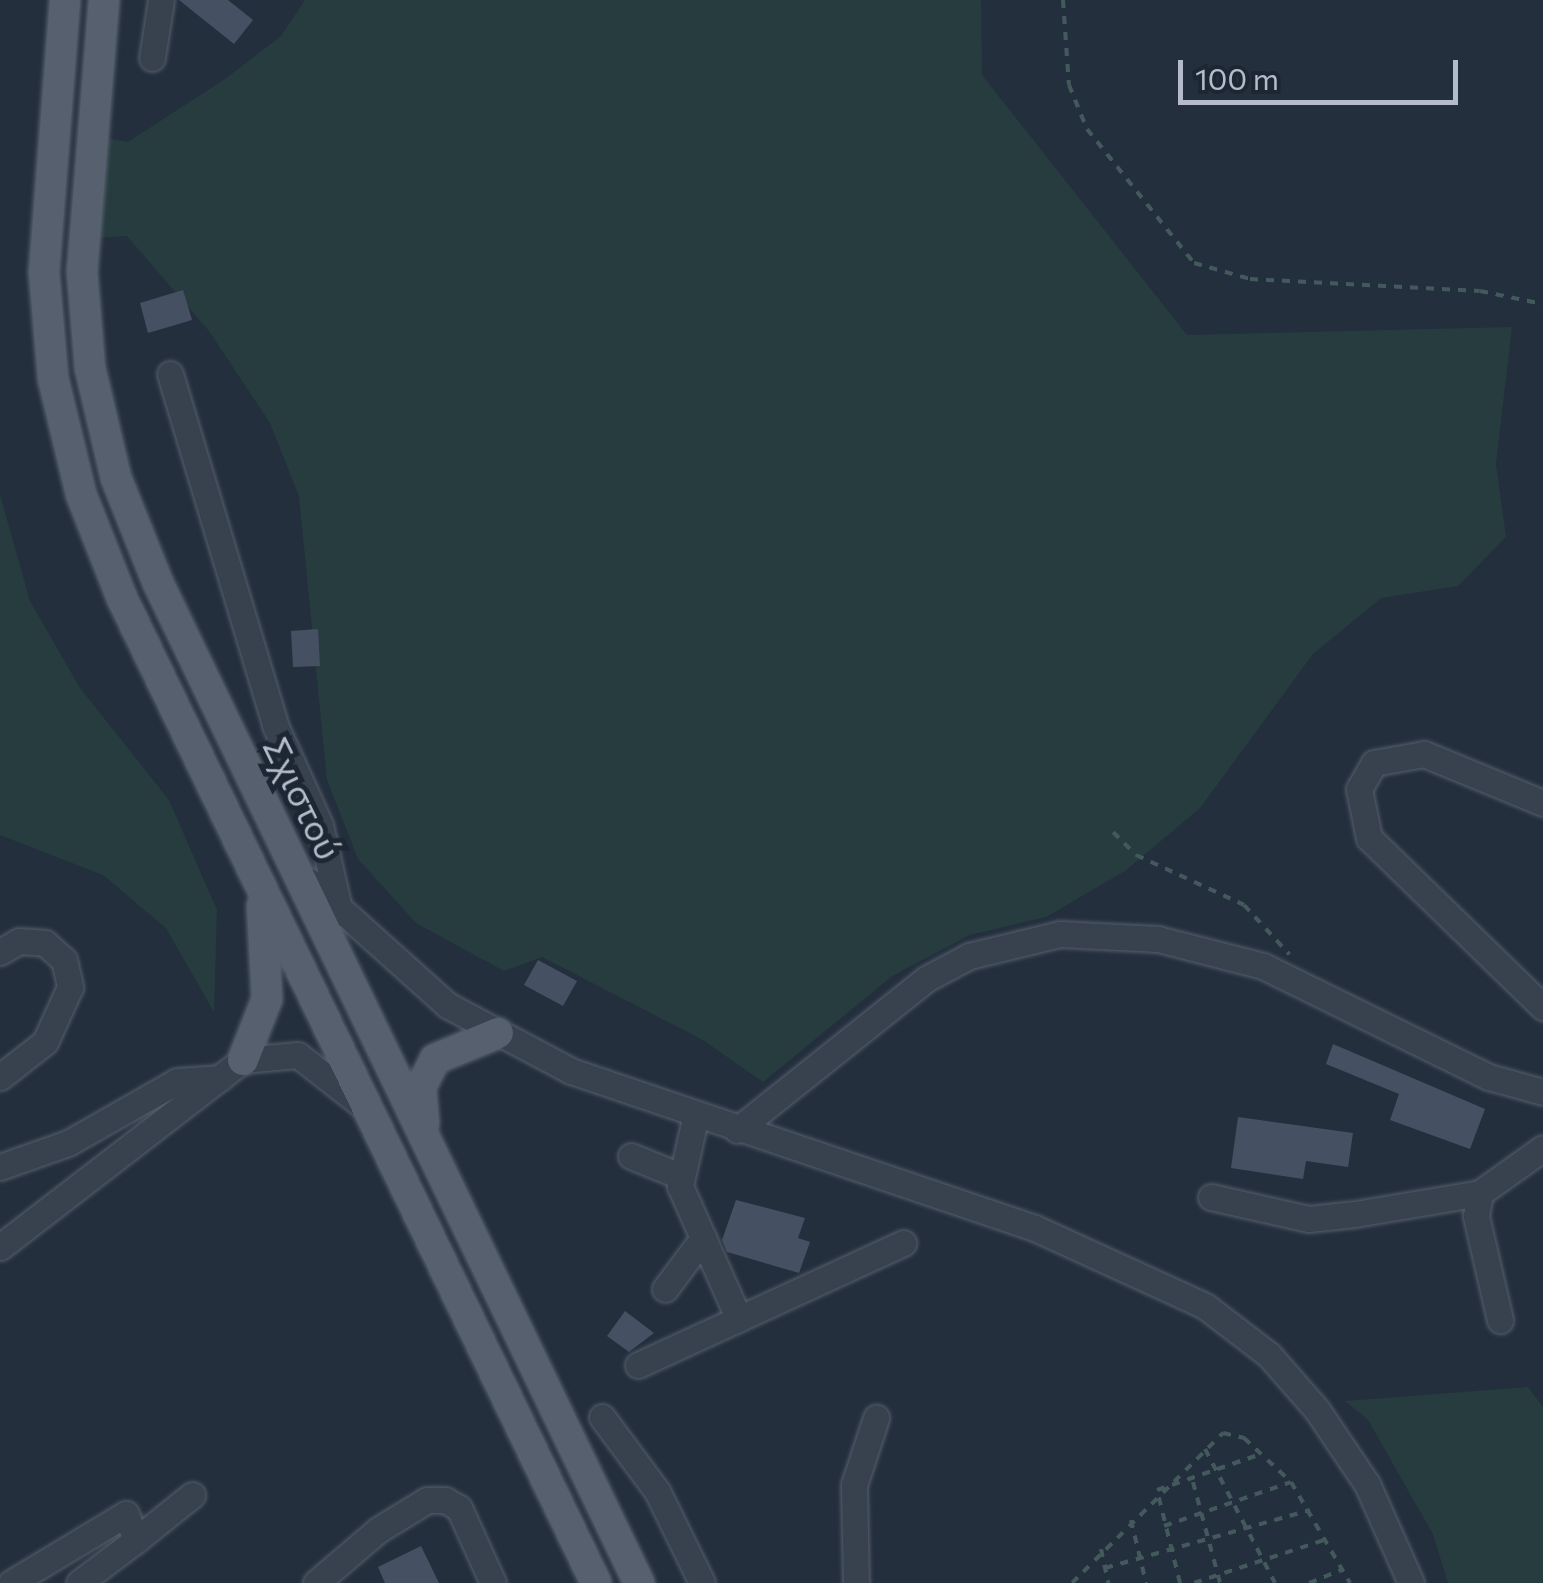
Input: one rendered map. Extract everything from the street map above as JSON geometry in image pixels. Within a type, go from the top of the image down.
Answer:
[{"type":"main road","points":[[65,0],[44,234],[61,422],[101,550],[596,1583]]},
{"type":"main road","name":"Σχιστού","points":[[104,0],[82,233],[100,418],[136,534],[639,1583]]},
{"type":"main road","points":[[232,1070],[262,1028],[268,983],[258,879]]},
{"type":"main road","points":[[434,1160],[423,1118],[427,1070],[444,1051],[498,1033]]},
{"type":"street","points":[[152,58],[162,0]]},
{"type":"street","points":[[170,374],[275,724],[320,824],[341,918]]},
{"type":"street","points":[[1543,803],[1424,754],[1374,763],[1359,789],[1369,838],[1543,1007]]},
{"type":"street","points":[[292,862],[341,918],[447,1005],[498,1033],[695,1119],[1035,1228],[1205,1306],[1269,1355],[1317,1410],[1367,1484],[1411,1583]]},
{"type":"street","points":[[737,1130],[926,979],[1016,942],[1104,932],[1158,938],[1309,988],[1489,1077],[1543,1092]]},
{"type":"street","points":[[0,952],[20,941],[45,943],[64,960],[70,987],[45,1042],[0,1077]]},
{"type":"street","points":[[0,1167],[68,1143],[177,1081],[298,1055],[367,1110]]},
{"type":"street","points":[[0,1247],[232,1070]]},
{"type":"street","points":[[695,1119],[680,1176],[739,1319]]},
{"type":"street","points":[[1211,1197],[1308,1219],[1480,1194],[1543,1148]]},
{"type":"street","points":[[630,1156],[680,1176]]},
{"type":"street","points":[[1480,1194],[1476,1216],[1500,1320]]},
{"type":"street","points":[[665,1289],[703,1238]]},
{"type":"street","points":[[638,1366],[902,1243]]},
{"type":"street","points":[[602,1417],[657,1492],[702,1583]]},
{"type":"street","points":[[856,1583],[854,1485],[876,1418]]},
{"type":"street","points":[[79,1583],[192,1496]]},
{"type":"street","points":[[316,1583],[378,1530],[445,1500],[459,1508],[492,1583]]},
{"type":"street","points":[[11,1583],[118,1511],[136,1540]]},
{"type":"path","points":[[1063,0],[1069,84],[1086,129],[1194,263],[1250,279],[1480,291],[1543,304]]},
{"type":"path","points":[[1113,832],[1136,855],[1244,905],[1309,988]]},
{"type":"path","points":[[1072,1583],[1158,1490],[1223,1433],[1262,1454],[1292,1482],[1330,1538],[1350,1583]]},
{"type":"path","points":[[1204,1450],[1253,1532],[1275,1583]]},
{"type":"path","points":[[1158,1490],[1193,1482],[1262,1454]]},
{"type":"path","points":[[1193,1482],[1220,1583]]},
{"type":"path","points":[[1164,1526],[1238,1505],[1292,1482]]},
{"type":"path","points":[[1158,1490],[1180,1583]]},
{"type":"path","points":[[1105,1568],[1253,1532],[1310,1510]]},
{"type":"path","points":[[1131,1518],[1146,1583]]},
{"type":"path","points":[[1194,1583],[1330,1538]]},
{"type":"path","points":[[1101,1549],[1108,1583]]},
{"type":"path","points":[[1310,1583],[1344,1569]]},
{"type":"green space","points":[[305,0],[981,0],[982,75],[1187,335],[1512,327],[1496,464],[1506,537],[1458,586],[1381,598],[1313,654],[1200,808],[1125,871],[1046,917],[970,935],[892,976],[763,1082],[703,1040],[542,957],[504,971],[416,923],[358,859],[327,780],[299,496],[270,423],[209,331],[127,236],[96,238],[106,138],[128,142],[225,79],[281,36]]},
{"type":"green space","points":[[0,495],[30,601],[80,688],[169,800],[217,910],[214,1012],[166,928],[103,875],[0,835]]},
{"type":"green space","points":[[1528,1387],[1543,1407],[1543,1583],[1448,1583],[1433,1534],[1368,1420],[1345,1401]]},
{"type":"building","points":[[179,0],[228,0],[253,20],[234,44]]},
{"type":"building","points":[[183,290],[192,320],[148,333],[140,303]]},
{"type":"building","points":[[318,629],[320,666],[293,667],[291,631]]},
{"type":"building","points":[[538,960],[577,981],[563,1006],[524,985]]},
{"type":"building","points":[[1333,1044],[1485,1109],[1470,1149],[1390,1120],[1399,1094],[1326,1064]]},
{"type":"building","points":[[1238,1117],[1353,1133],[1348,1167],[1306,1161],[1303,1179],[1231,1168]]},
{"type":"building","points":[[736,1200],[805,1218],[798,1238],[810,1242],[799,1273],[727,1252],[722,1240]]},
{"type":"building","points":[[625,1311],[654,1333],[629,1352],[607,1336]]},
{"type":"building","points":[[421,1546],[439,1583],[385,1583],[378,1567]]}]
